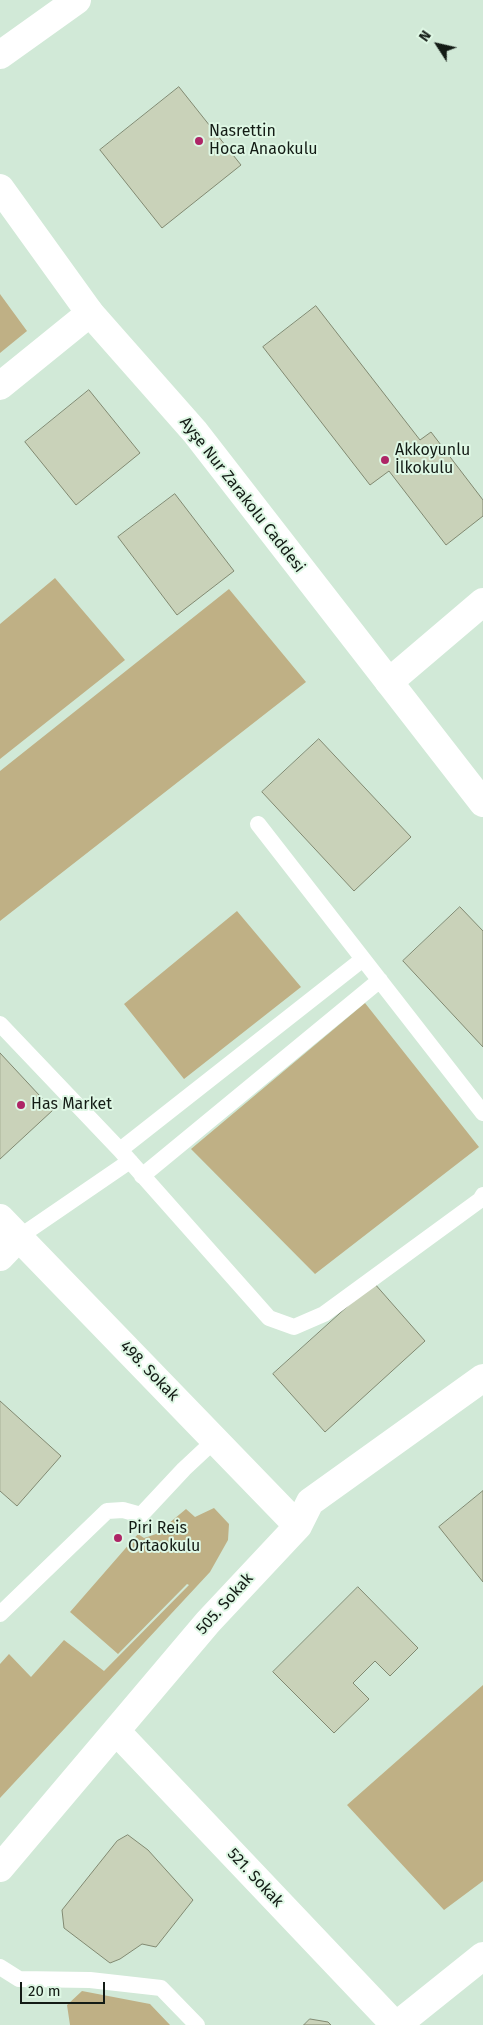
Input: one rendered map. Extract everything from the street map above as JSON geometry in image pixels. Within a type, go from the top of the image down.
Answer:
[{"type":"street","points":[[0,56],[77,0]]},
{"type":"street","name":"Ayşe Nur Zarakolu Caddesi","points":[[0,188],[90,313],[195,432],[483,803]]},
{"type":"street","points":[[0,386],[90,313]]},
{"type":"street","points":[[389,682],[483,602]]},
{"type":"street","name":"498. Sokak","points":[[0,1218],[298,1526]]},
{"type":"street","points":[[0,1257],[19,1237]]},
{"type":"street","name":"505. Sokak","points":[[0,1868],[208,1622],[298,1526],[310,1502],[483,1378]]},
{"type":"street","name":"521. Sokak","points":[[116,1731],[396,2025]]},
{"type":"street","points":[[396,2025],[483,1956]]},
{"type":"lane","points":[[258,824],[483,1112]]},
{"type":"lane","points":[[19,1237],[125,1155],[362,958]]},
{"type":"lane","points":[[142,1176],[380,980]]},
{"type":"lane","points":[[0,1024],[125,1155],[270,1318],[294,1327],[324,1314],[480,1200],[483,1195]]},
{"type":"lane","points":[[0,1614],[106,1511],[123,1510],[141,1516],[215,1440]]},
{"type":"lane","points":[[0,1967],[20,1979],[90,1980],[161,1988],[197,2025]]},
{"type":"shaded area","points":[[0,294],[27,331],[0,353]]},
{"type":"shaded area","points":[[55,578],[125,660],[0,759],[0,624]]},
{"type":"shaded area","points":[[229,589],[306,682],[0,921],[0,771]]},
{"type":"shaded area","points":[[237,911],[301,987],[184,1079],[124,1004]]},
{"type":"shaded area","points":[[365,1003],[479,1147],[315,1274],[191,1149]]},
{"type":"shaded area","points":[[214,1508],[229,1524],[228,1540],[210,1572],[0,1798],[0,1664],[9,1654],[31,1677],[64,1640],[104,1671],[189,1585],[187,1584],[118,1654],[70,1612],[138,1534],[144,1538],[156,1534],[186,1509],[195,1517]]},
{"type":"shaded area","points":[[483,1685],[483,1881],[444,1910],[347,1805]]},
{"type":"shaded area","points":[[82,1991],[150,2004],[170,2025],[70,2025],[67,2005]]},
{"type":"building","points":[[179,87],[241,165],[162,228],[100,150]]},
{"type":"building","points":[[316,306],[420,440],[431,432],[483,500],[483,516],[446,545],[389,471],[370,485],[263,347]]},
{"type":"building","points":[[89,390],[140,453],[76,505],[25,442]]},
{"type":"building","points":[[175,494],[234,571],[177,615],[118,537]]},
{"type":"building","points":[[319,739],[411,837],[354,891],[262,792]]},
{"type":"building","points":[[460,907],[483,931],[483,1047],[403,961]]},
{"type":"building","points":[[0,1053],[53,1110],[0,1159]]},
{"type":"building","points":[[374,1283],[425,1341],[325,1432],[273,1374]]},
{"type":"building","points":[[0,1401],[61,1456],[17,1506],[0,1491]]},
{"type":"building","points":[[483,1491],[483,1582],[439,1527]]},
{"type":"building","points":[[358,1587],[418,1648],[390,1676],[375,1661],[353,1683],[369,1699],[334,1733],[273,1672]]},
{"type":"building","points":[[128,1835],[148,1850],[193,1900],[156,1947],[142,1944],[120,1959],[110,1963],[64,1928],[62,1910],[117,1841]]},
{"type":"building","points":[[310,2019],[328,2022],[331,2025],[304,2025]]},
{"type":"place","name":"Nasrettin Hoca Anaokulu","points":[[199,141]]},
{"type":"place","name":"Akkoyunlu İlkokulu","points":[[385,460]]},
{"type":"place","name":"Has Market","points":[[21,1105]]},
{"type":"place","name":"Piri Reis Ortaokulu","points":[[118,1538]]}]
